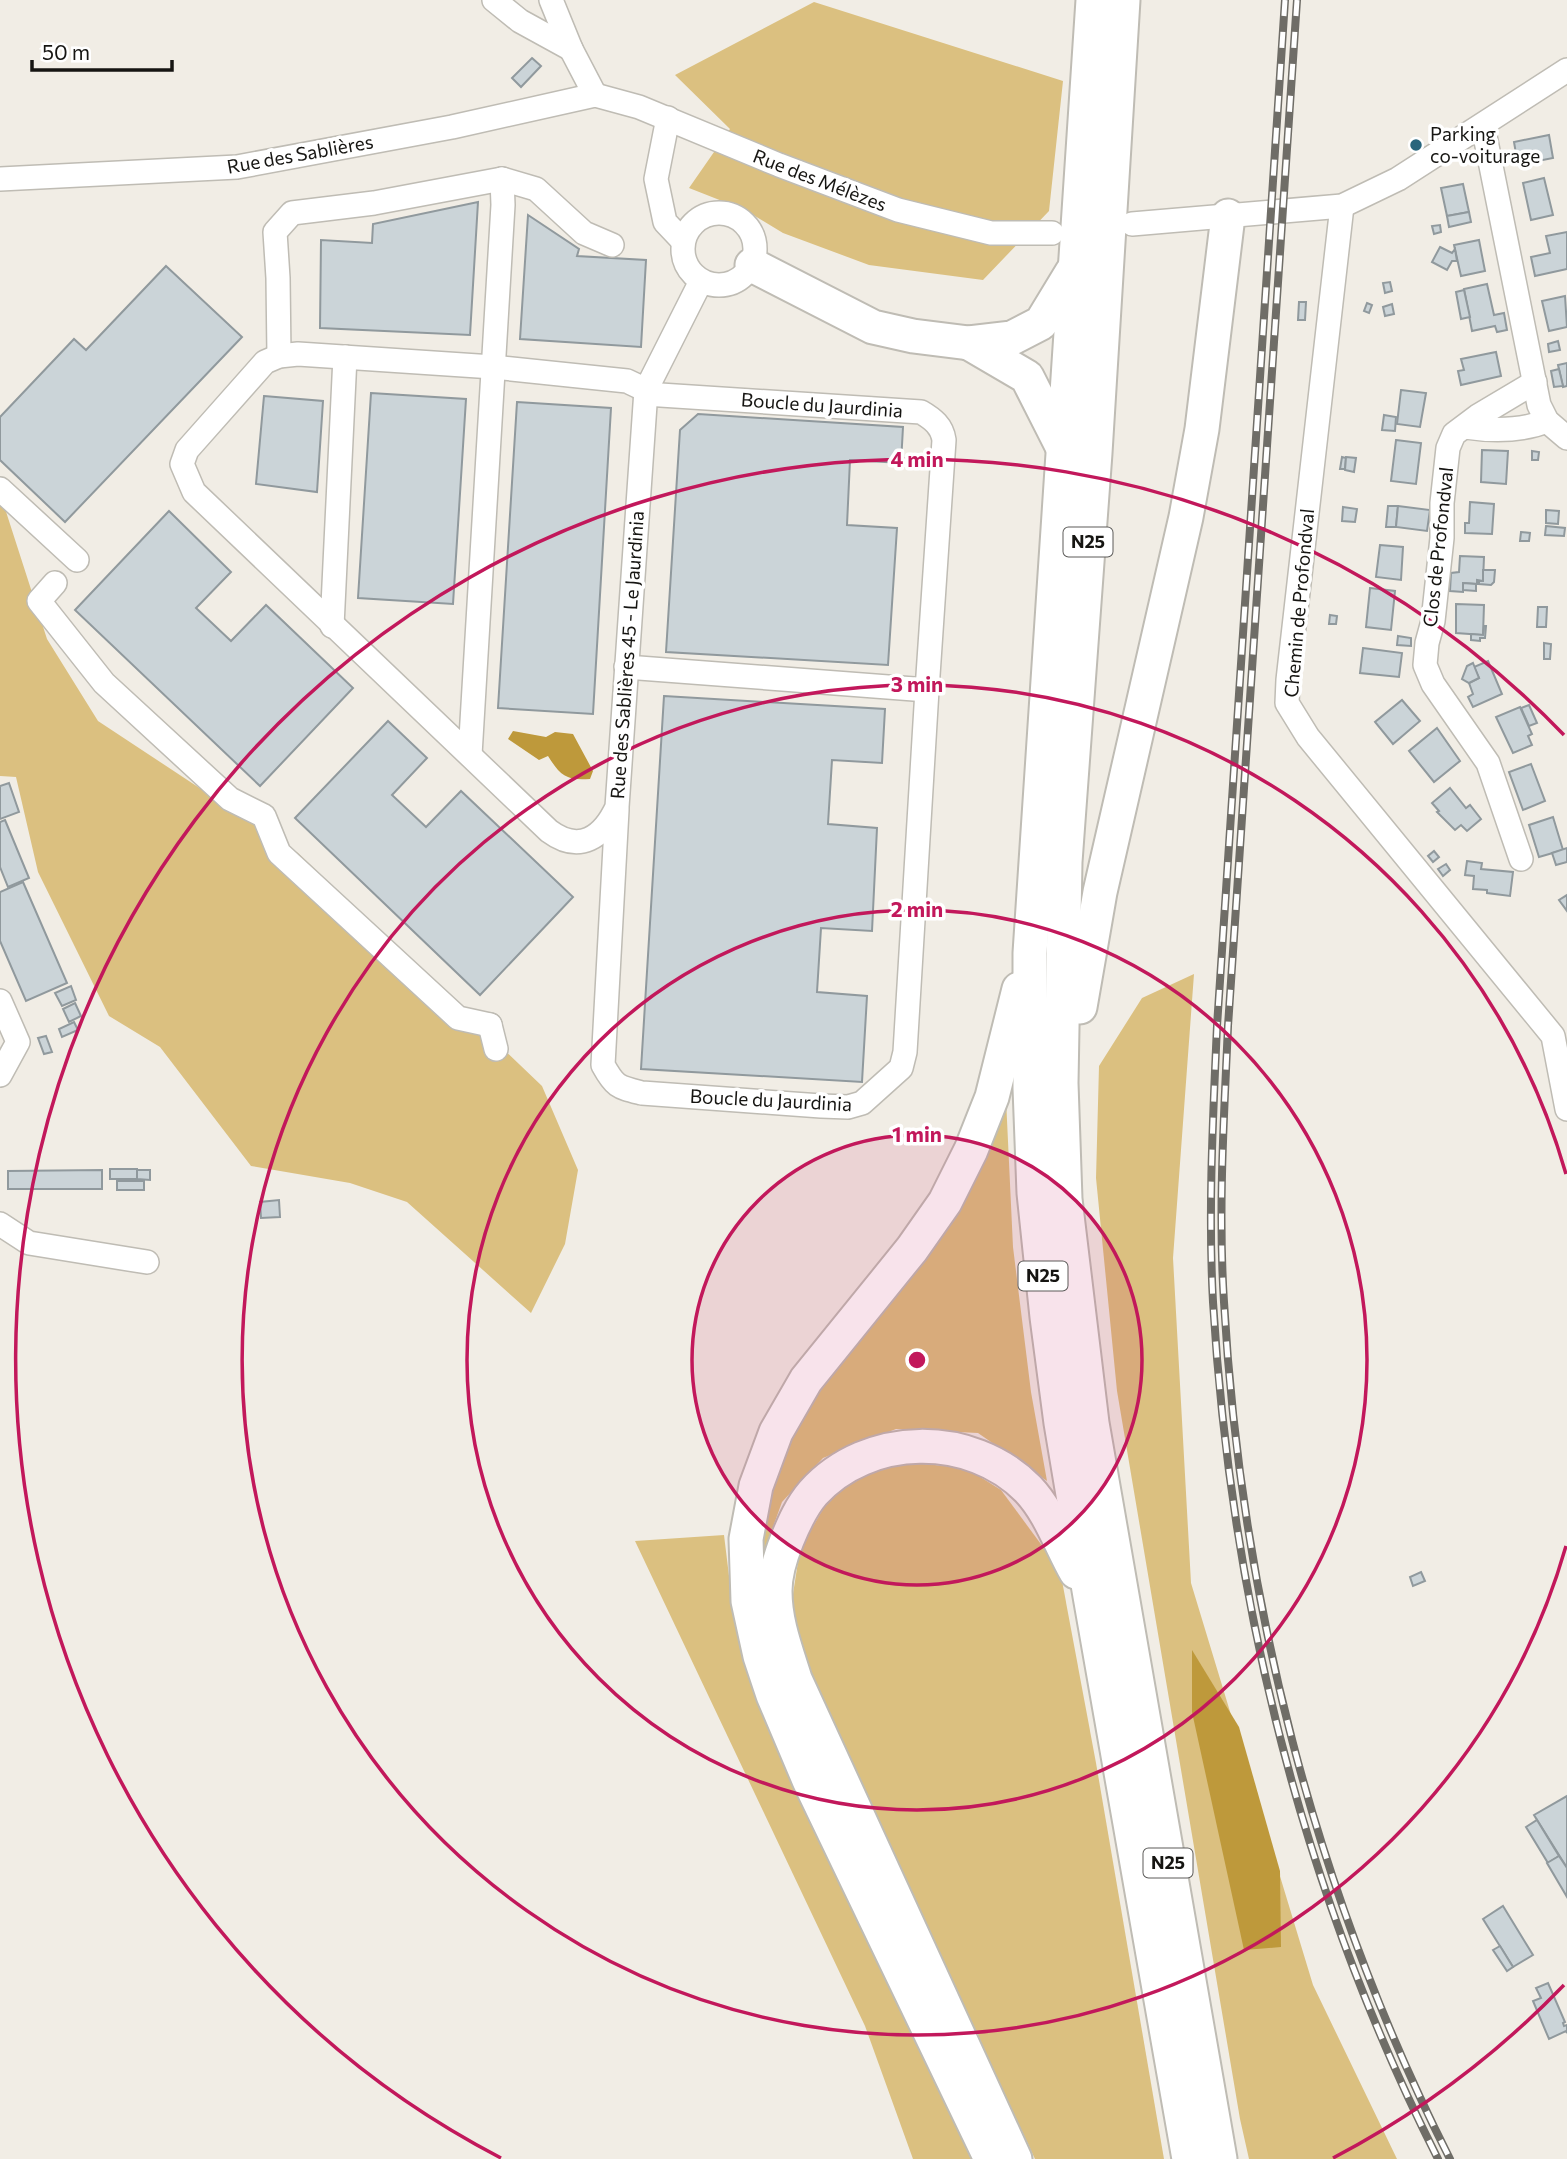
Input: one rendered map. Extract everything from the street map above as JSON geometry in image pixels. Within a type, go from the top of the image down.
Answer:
[{"type":"highway","name":"N25","points":[[1093,0],[1030,953],[1030,1088],[1034,1193],[1061,1423],[1189,2159]]},
{"type":"highway","name":"N25","points":[[1123,0],[1095,453],[1065,862],[1061,1083],[1065,1199],[1092,1423],[1220,2159]]},
{"type":"highway","points":[[1061,1083],[1077,1036],[1084,975],[1100,892],[1186,517],[1202,429],[1228,216]]},
{"type":"highway","points":[[752,265],[873,327],[913,337],[969,343],[1012,338],[1041,323],[1076,264]]},
{"type":"highway","points":[[969,343],[1027,377],[1064,450]]},
{"type":"highway","points":[[991,2159],[809,1780],[773,1695],[760,1656],[748,1601],[746,1539],[756,1486],[776,1432],[806,1380],[912,1249],[945,1202],[971,1150],[992,1097],[1010,1017],[1030,953]]},
{"type":"highway","points":[[1015,2159],[795,1679],[779,1632],[775,1589],[782,1553],[795,1520],[813,1493],[839,1471],[863,1458],[892,1449],[927,1445],[965,1451],[1000,1468],[1029,1490],[1050,1520],[1090,1596]]},
{"type":"street","points":[[494,0],[520,21],[571,50]]},
{"type":"street","points":[[551,0],[571,50],[595,95]]},
{"type":"street","points":[[1132,224],[1342,206],[1398,179],[1567,70]]},
{"type":"street","name":"Rue des Mélèzes","points":[[595,95],[668,118],[779,165],[898,210],[991,233],[1052,233]]},
{"type":"street","name":"Rue des Sablières","points":[[0,179],[237,167],[452,127],[595,95]]},
{"type":"street","points":[[668,118],[656,179],[665,222],[683,241]]},
{"type":"street","points":[[1483,126],[1539,405],[1547,421],[1567,438]]},
{"type":"street","points":[[611,245],[584,233],[536,189],[502,179],[374,203],[292,213],[275,232],[279,356],[298,354],[493,367],[627,381],[645,392]]},
{"type":"street","points":[[470,755],[503,205],[502,179]]},
{"type":"street","points":[[660,200],[677,211],[698,218]]},
{"type":"street","name":"Chemin de Profondval","points":[[1342,206],[1287,704],[1308,737],[1553,1036],[1567,1110]]},
{"type":"street","points":[[721,212],[743,221],[750,230],[755,253],[752,265],[745,274],[726,285],[704,282],[690,272],[683,257],[683,241],[688,228],[698,218],[721,212]]},
{"type":"street","name":"Rue des Sablières 45 - Le Jaurdinia","points":[[279,356],[265,362],[187,450],[182,464],[194,492],[559,838],[577,841],[594,837],[609,826],[617,807],[645,392],[697,289],[704,282]]},
{"type":"street","points":[[332,625],[345,357]]},
{"type":"street","name":"Clos de Profondval","points":[[1521,859],[1488,763],[1433,684],[1425,666],[1443,538],[1442,503],[1448,447],[1454,434],[1478,416],[1535,382]]},
{"type":"street","name":"Boucle du Jaurdinia","points":[[617,807],[603,1065],[612,1082],[642,1093],[848,1107],[862,1103],[901,1068],[905,1052],[943,433],[931,418],[921,412],[645,392]]},
{"type":"street","points":[[1465,427],[1531,428],[1547,421]]},
{"type":"street","points":[[0,489],[77,560]]},
{"type":"street","points":[[55,583],[39,601],[104,683],[230,799],[270,808],[279,853],[458,1018],[495,1020],[495,1049]]},
{"type":"street","points":[[626,667],[927,690]]},
{"type":"street","points":[[0,1000],[18,1042],[0,1075]]},
{"type":"street","points":[[0,1224],[29,1242],[147,1262]]},
{"type":"shaded area","points":[[814,2],[1063,81],[1049,211],[983,280],[869,265],[783,233],[745,210],[689,188],[730,129],[675,75]]},
{"type":"shaded area","points":[[0,493],[47,639],[98,721],[298,853],[542,1086],[578,1170],[565,1244],[531,1313],[407,1202],[350,1183],[251,1166],[160,1047],[109,1016],[38,872],[16,777],[0,776]]},
{"type":"shaded area","points":[[513,731],[546,737],[555,732],[573,734],[593,771],[590,779],[569,778],[556,768],[548,756],[539,760],[508,739]]},
{"type":"shaded area","points":[[1194,974],[1173,1258],[1191,1583],[1313,1985],[1397,2159],[1249,2159],[1240,2119],[1117,1391],[1096,1178],[1099,1066],[1142,998]]},
{"type":"shaded area","points":[[1006,1099],[1013,1247],[1031,1392],[1047,1481],[978,1433],[896,1429],[823,1458],[782,1502],[759,1566],[770,1487],[798,1416]]},
{"type":"shaded area","points":[[893,1461],[966,1468],[1001,1490],[1060,1570],[1164,2159],[1035,2159],[827,1716],[790,1613],[800,1549],[831,1495]]},
{"type":"shaded area","points":[[724,1535],[735,1625],[804,1807],[908,2020],[971,2159],[913,2159],[865,2026],[635,1541]]},
{"type":"shaded area","points":[[1192,1650],[1239,1727],[1280,1871],[1281,1947],[1244,1950],[1192,1712]]},
{"type":"building","points":[[532,58],[541,66],[521,87],[512,78]]},
{"type":"building","points":[[1549,135],[1553,158],[1518,165],[1514,142]]},
{"type":"building","points":[[1544,178],[1553,215],[1531,220],[1523,183]]},
{"type":"building","points":[[1463,184],[1469,212],[1447,216],[1441,188]]},
{"type":"building","points":[[478,202],[470,335],[320,328],[321,240],[372,243],[373,224]]},
{"type":"building","points":[[1469,212],[1471,222],[1449,227],[1447,216]]},
{"type":"building","points":[[528,215],[579,249],[577,256],[646,260],[641,347],[520,339]]},
{"type":"building","points":[[1440,225],[1441,232],[1434,234],[1432,226]]},
{"type":"building","points":[[1567,232],[1567,269],[1535,276],[1531,257],[1550,253],[1546,236]]},
{"type":"building","points":[[1479,240],[1485,271],[1461,276],[1454,245]]},
{"type":"building","points":[[1440,247],[1452,253],[1455,249],[1457,261],[1452,261],[1447,270],[1432,262]]},
{"type":"building","points":[[166,266],[242,337],[65,522],[0,460],[0,417],[74,339],[86,350]]},
{"type":"building","points":[[1390,282],[1392,291],[1385,293],[1383,283]]},
{"type":"building","points":[[1487,284],[1494,315],[1504,313],[1507,330],[1497,332],[1495,326],[1472,331],[1464,289]]},
{"type":"building","points":[[1464,290],[1470,317],[1461,319],[1456,292]]},
{"type":"building","points":[[1565,296],[1567,327],[1549,331],[1542,301]]},
{"type":"building","points":[[1299,302],[1306,302],[1305,320],[1298,320]]},
{"type":"building","points":[[1367,303],[1372,305],[1369,313],[1364,311]]},
{"type":"building","points":[[1392,304],[1394,314],[1385,316],[1383,307]]},
{"type":"building","points":[[1558,341],[1560,350],[1549,352],[1548,344]]},
{"type":"building","points":[[1496,352],[1501,376],[1461,385],[1458,371],[1464,370],[1461,359]]},
{"type":"building","points":[[1567,363],[1567,386],[1563,387],[1558,365]]},
{"type":"building","points":[[1559,369],[1563,386],[1554,387],[1551,371]]},
{"type":"building","points":[[1401,390],[1426,393],[1420,427],[1397,424]]},
{"type":"building","points":[[371,393],[466,399],[453,604],[358,598]]},
{"type":"building","points":[[264,396],[323,401],[317,492],[256,484]]},
{"type":"building","points":[[517,402],[611,408],[593,714],[498,708]]},
{"type":"building","points":[[698,414],[903,427],[901,463],[850,460],[847,525],[897,528],[888,665],[666,652],[680,430]]},
{"type":"building","points":[[1384,415],[1396,417],[1395,431],[1382,430]]},
{"type":"building","points":[[1396,440],[1421,443],[1416,484],[1391,481]]},
{"type":"building","points":[[1482,450],[1508,451],[1506,484],[1481,482]]},
{"type":"building","points":[[1532,451],[1539,452],[1538,460],[1532,460]]},
{"type":"building","points":[[1342,457],[1346,458],[1345,469],[1340,469]]},
{"type":"building","points":[[1346,457],[1356,458],[1354,472],[1345,470]]},
{"type":"building","points":[[1470,502],[1494,504],[1492,534],[1465,533],[1465,523],[1469,523]]},
{"type":"building","points":[[1388,506],[1398,506],[1396,527],[1386,527]]},
{"type":"building","points":[[1398,506],[1430,510],[1427,531],[1396,527]]},
{"type":"building","points":[[1343,507],[1357,509],[1355,522],[1342,521]]},
{"type":"building","points":[[1546,510],[1559,511],[1558,524],[1546,523]]},
{"type":"building","points":[[169,511],[231,572],[196,608],[231,641],[266,605],[353,688],[260,786],[75,610]]},
{"type":"building","points":[[1546,526],[1565,528],[1564,536],[1545,535]]},
{"type":"building","points":[[1521,532],[1530,533],[1529,541],[1520,541]]},
{"type":"building","points":[[1380,545],[1403,547],[1401,580],[1376,577]]},
{"type":"building","points":[[1460,556],[1484,557],[1483,581],[1477,580],[1477,584],[1463,583],[1463,592],[1450,591],[1451,573],[1459,572]]},
{"type":"building","points":[[1483,570],[1495,570],[1494,582],[1491,585],[1479,584],[1479,581],[1483,581]]},
{"type":"building","points":[[1463,583],[1476,584],[1476,591],[1463,590]]},
{"type":"building","points":[[1370,588],[1395,591],[1391,630],[1366,627]]},
{"type":"building","points":[[1456,604],[1484,605],[1483,635],[1456,633]]},
{"type":"building","points":[[1538,607],[1547,607],[1546,627],[1537,627]]},
{"type":"building","points":[[1330,615],[1337,616],[1336,624],[1329,624]]},
{"type":"building","points":[[1484,626],[1485,638],[1480,638],[1480,641],[1471,640],[1471,634],[1483,635]]},
{"type":"building","points":[[1398,636],[1411,638],[1411,646],[1397,645]]},
{"type":"building","points":[[1544,643],[1551,644],[1550,659],[1544,659]]},
{"type":"building","points":[[1363,648],[1402,653],[1399,677],[1360,673]]},
{"type":"building","points":[[1488,661],[1502,694],[1473,707],[1468,697],[1473,694],[1469,683],[1479,678],[1474,667]]},
{"type":"building","points":[[1473,663],[1479,678],[1469,683],[1462,679],[1467,666]]},
{"type":"building","points":[[664,696],[885,709],[882,763],[832,760],[828,824],[877,828],[872,931],[821,928],[817,992],[867,996],[862,1082],[641,1069]]},
{"type":"building","points":[[1402,700],[1420,721],[1393,744],[1375,722]]},
{"type":"building","points":[[1529,705],[1537,723],[1529,726],[1521,708]]},
{"type":"building","points":[[1520,707],[1532,734],[1528,736],[1532,745],[1513,753],[1496,717]]},
{"type":"building","points":[[388,721],[427,758],[392,795],[426,827],[461,791],[573,897],[480,995],[295,818]]},
{"type":"building","points":[[1437,728],[1460,761],[1434,782],[1409,751]]},
{"type":"building","points":[[1531,764],[1545,801],[1523,810],[1509,772]]},
{"type":"building","points":[[9,783],[19,812],[0,819],[0,786]]},
{"type":"building","points":[[1450,788],[1466,808],[1470,805],[1481,819],[1467,831],[1461,825],[1455,830],[1432,803]]},
{"type":"building","points":[[1553,817],[1563,850],[1539,857],[1529,825]]},
{"type":"building","points":[[5,820],[29,878],[8,887],[0,867],[0,822]]},
{"type":"building","points":[[1567,848],[1567,862],[1556,865],[1552,853]]},
{"type":"building","points":[[1434,851],[1439,857],[1433,862],[1428,856]]},
{"type":"building","points":[[1467,861],[1482,863],[1481,869],[1513,872],[1510,896],[1473,889],[1474,876],[1465,875]]},
{"type":"building","points":[[1446,864],[1450,870],[1443,876],[1438,869]]},
{"type":"building","points":[[23,882],[67,983],[26,1001],[0,941],[0,892]]},
{"type":"building","points":[[1567,895],[1567,911],[1559,900]]},
{"type":"building","points":[[71,986],[76,1000],[62,1006],[55,993]]},
{"type":"building","points":[[75,1003],[81,1016],[69,1022],[63,1009]]},
{"type":"building","points":[[74,1022],[78,1030],[62,1037],[59,1029]]},
{"type":"building","points":[[46,1036],[52,1052],[44,1054],[38,1038]]},
{"type":"building","points":[[110,1169],[137,1169],[137,1179],[110,1179]]},
{"type":"building","points":[[102,1170],[102,1189],[8,1189],[8,1171]]},
{"type":"building","points":[[137,1170],[150,1170],[150,1180],[137,1179]]},
{"type":"building","points":[[117,1181],[144,1181],[144,1190],[117,1190]]},
{"type":"building","points":[[279,1200],[280,1217],[261,1218],[260,1202]]},
{"type":"building","points":[[1421,1572],[1425,1581],[1413,1586],[1410,1577]]},
{"type":"building","points":[[1567,1796],[1567,1868],[1534,1815]]},
{"type":"building","points":[[1537,1820],[1559,1856],[1548,1863],[1526,1827]]},
{"type":"building","points":[[1559,1856],[1567,1868],[1567,1897],[1547,1863]]},
{"type":"building","points":[[1503,1906],[1533,1955],[1513,1967],[1483,1919]]},
{"type":"building","points":[[1500,1946],[1513,1967],[1507,1971],[1493,1950]]},
{"type":"building","points":[[1548,1983],[1565,2022],[1564,2026],[1567,2025],[1567,2033],[1566,2031],[1549,2039],[1533,2001],[1541,1998],[1536,1988]]},
{"type":"railway","points":[[1285,0],[1217,1026],[1211,1198],[1213,1302],[1222,1414],[1237,1524],[1256,1634],[1281,1742],[1312,1848],[1348,1954],[1390,2057],[1438,2159]]},
{"type":"railway","points":[[1297,0],[1228,1026],[1222,1198],[1224,1302],[1233,1414],[1247,1524],[1267,1634],[1293,1742],[1324,1849],[1360,1954],[1402,2058],[1450,2159]]},
{"type":"place","name":"Parking co-voiturage","points":[[1416,145]]}]
